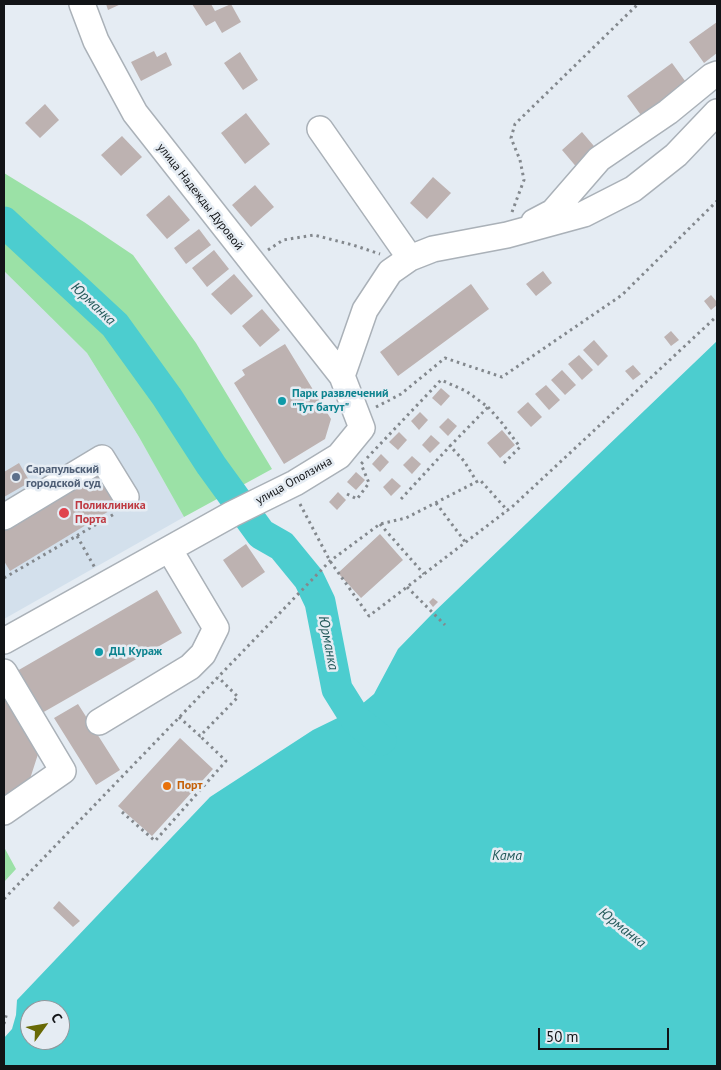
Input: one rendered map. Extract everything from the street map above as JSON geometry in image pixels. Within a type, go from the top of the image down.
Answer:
[{"type":"street","name":"улица Надежды Дуровой","points":[[82,4],[96,41],[135,113],[342,376]]},
{"type":"street","points":[[505,236],[553,212],[598,159],[668,112],[717,74]]},
{"type":"street","points":[[342,376],[365,310],[390,272],[406,260],[432,249],[505,236],[584,214],[633,189],[676,155],[717,112]]},
{"type":"street","points":[[320,129],[406,260]]},
{"type":"street","name":"улица Оползина","points":[[4,642],[232,514],[297,493],[340,456],[362,428],[342,376]]},
{"type":"street","points":[[4,517],[102,458],[124,503]]},
{"type":"street","points":[[99,722],[190,667],[203,654],[216,628],[169,549]]},
{"type":"street","points":[[4,672],[63,771],[4,812]]},
{"type":"path","points":[[505,236],[524,180],[520,160],[511,138],[515,124],[638,4]]},
{"type":"path","points":[[357,416],[401,394],[445,358],[502,378],[622,295],[717,201]]},
{"type":"path","points":[[251,262],[283,240],[314,235],[406,260]]},
{"type":"path","points":[[297,493],[330,561],[369,616],[508,510],[717,316]]},
{"type":"path","points":[[347,494],[357,499],[369,483],[361,464],[441,380],[466,391],[488,407],[502,422],[520,448],[502,464]]},
{"type":"path","points":[[401,499],[488,407]]},
{"type":"path","points":[[450,446],[464,460],[477,482]]},
{"type":"path","points":[[4,899],[271,620],[330,561],[380,524],[406,518],[480,480],[508,510]]},
{"type":"path","points":[[4,578],[77,536],[124,503]]},
{"type":"path","points":[[436,503],[466,543]]},
{"type":"path","points":[[380,524],[424,574]]},
{"type":"path","points":[[77,536],[104,585]]},
{"type":"path","points":[[407,587],[445,625]]},
{"type":"path","points":[[200,736],[238,697],[218,677]]},
{"type":"path","points":[[122,812],[155,841],[226,761],[179,717]]},
{"type":"path","points":[[4,1024],[7,1012]]},
{"type":"shaded area","points":[[4,271],[87,353],[139,437],[184,517],[4,619]]},
{"type":"green space","points":[[4,173],[84,222],[133,255],[196,343],[272,469],[184,517],[139,437],[87,353],[4,271]]},
{"type":"green space","points":[[4,847],[16,869],[4,882]]},
{"type":"water","name":"Кама","points":[[717,341],[717,1066],[4,1066],[4,1038],[12,1029],[16,1015],[17,1000],[210,797],[313,730],[356,709],[374,694],[398,649],[432,614]]},
{"type":"building","points":[[106,4],[121,4],[108,10]]},
{"type":"building","points":[[192,4],[211,4],[215,11],[231,4],[241,22],[222,33],[215,21],[206,26]]},
{"type":"building","points":[[717,22],[717,53],[704,63],[689,42]]},
{"type":"building","points":[[154,51],[157,57],[166,52],[172,65],[141,81],[131,62]]},
{"type":"building","points":[[240,52],[258,80],[243,90],[224,63]]},
{"type":"building","points":[[672,63],[688,85],[643,118],[627,96]]},
{"type":"building","points":[[45,104],[59,120],[40,138],[25,123]]},
{"type":"building","points":[[246,113],[270,144],[245,164],[221,133]]},
{"type":"building","points":[[582,132],[599,152],[579,170],[562,150]]},
{"type":"building","points":[[122,136],[142,157],[121,176],[101,155]]},
{"type":"building","points":[[433,177],[451,193],[427,219],[410,203]]},
{"type":"building","points":[[255,185],[274,207],[251,227],[232,205]]},
{"type":"building","points":[[169,195],[190,220],[167,239],[146,215]]},
{"type":"building","points":[[199,229],[211,245],[186,264],[174,248]]},
{"type":"building","points":[[214,250],[229,269],[207,287],[192,268]]},
{"type":"building","points":[[543,271],[552,283],[536,296],[526,284]]},
{"type":"building","points":[[234,274],[253,296],[231,315],[211,294]]},
{"type":"building","points":[[471,284],[489,309],[398,376],[380,352]]},
{"type":"building","points":[[711,295],[717,302],[717,305],[711,310],[704,301]]},
{"type":"building","points":[[262,309],[280,330],[260,347],[242,326]]},
{"type":"building","points":[[671,331],[679,340],[671,346],[664,337]]},
{"type":"building","points":[[594,340],[608,356],[598,366],[583,350]]},
{"type":"building","name":"Парк развлечений \"Тут батут\"","points":[[285,344],[331,419],[325,439],[284,464],[234,383],[245,375],[242,370]]},
{"type":"building","points":[[579,355],[593,370],[582,380],[568,364]]},
{"type":"building","points":[[633,365],[641,374],[633,380],[625,371]]},
{"type":"building","points":[[562,370],[576,385],[565,395],[551,380]]},
{"type":"building","points":[[546,385],[560,400],[549,410],[535,394]]},
{"type":"building","points":[[441,388],[450,396],[441,406],[432,398]]},
{"type":"building","points":[[528,402],[542,417],[531,427],[517,412]]},
{"type":"building","points":[[420,412],[428,420],[419,430],[411,421]]},
{"type":"building","points":[[448,418],[457,426],[448,436],[439,427]]},
{"type":"building","points":[[502,430],[515,445],[500,458],[487,443]]},
{"type":"building","points":[[399,432],[407,440],[398,450],[389,442]]},
{"type":"building","points":[[431,435],[440,443],[430,453],[422,445]]},
{"type":"building","points":[[381,454],[389,462],[380,472],[372,464]]},
{"type":"building","points":[[412,456],[421,464],[412,474],[403,465]]},
{"type":"building","name":"Сарапульский городской суд","points":[[19,463],[30,482],[4,497],[4,472]]},
{"type":"building","name":"Поликлиника Порта","points":[[101,465],[124,502],[10,571],[4,561],[4,525]]},
{"type":"building","points":[[356,472],[365,480],[356,490],[347,482]]},
{"type":"building","points":[[392,478],[401,486],[391,496],[383,487]]},
{"type":"building","points":[[338,492],[346,500],[337,510],[329,502]]},
{"type":"building","points":[[380,534],[403,560],[361,598],[338,573]]},
{"type":"building","points":[[246,544],[265,572],[242,588],[223,560]]},
{"type":"building","name":"ДЦ Кураж","points":[[157,590],[182,633],[42,713],[17,671]]},
{"type":"building","points":[[433,598],[438,602],[433,607],[429,602]]},
{"type":"building","points":[[4,687],[40,748],[29,782],[4,798]]},
{"type":"building","points":[[78,704],[120,770],[96,785],[54,718]]},
{"type":"building","points":[[180,738],[213,769],[152,836],[118,806]]},
{"type":"building","points":[[59,901],[80,921],[73,927],[53,908]]},
{"type":"waterway","name":"Юрманка","points":[[4,222],[115,325],[261,534],[282,546],[309,579],[320,602],[337,689],[357,721],[381,740]]},
{"type":"place","name":"Парк развлечений \"Тут батут\"","points":[[282,401]]},
{"type":"place","name":"Сарапульский городской суд","points":[[16,477]]},
{"type":"place","name":"Поликлиника Порта","points":[[64,513]]},
{"type":"place","name":"ДЦ Кураж","points":[[99,652]]},
{"type":"place","name":"Порт","points":[[167,786]]}]
